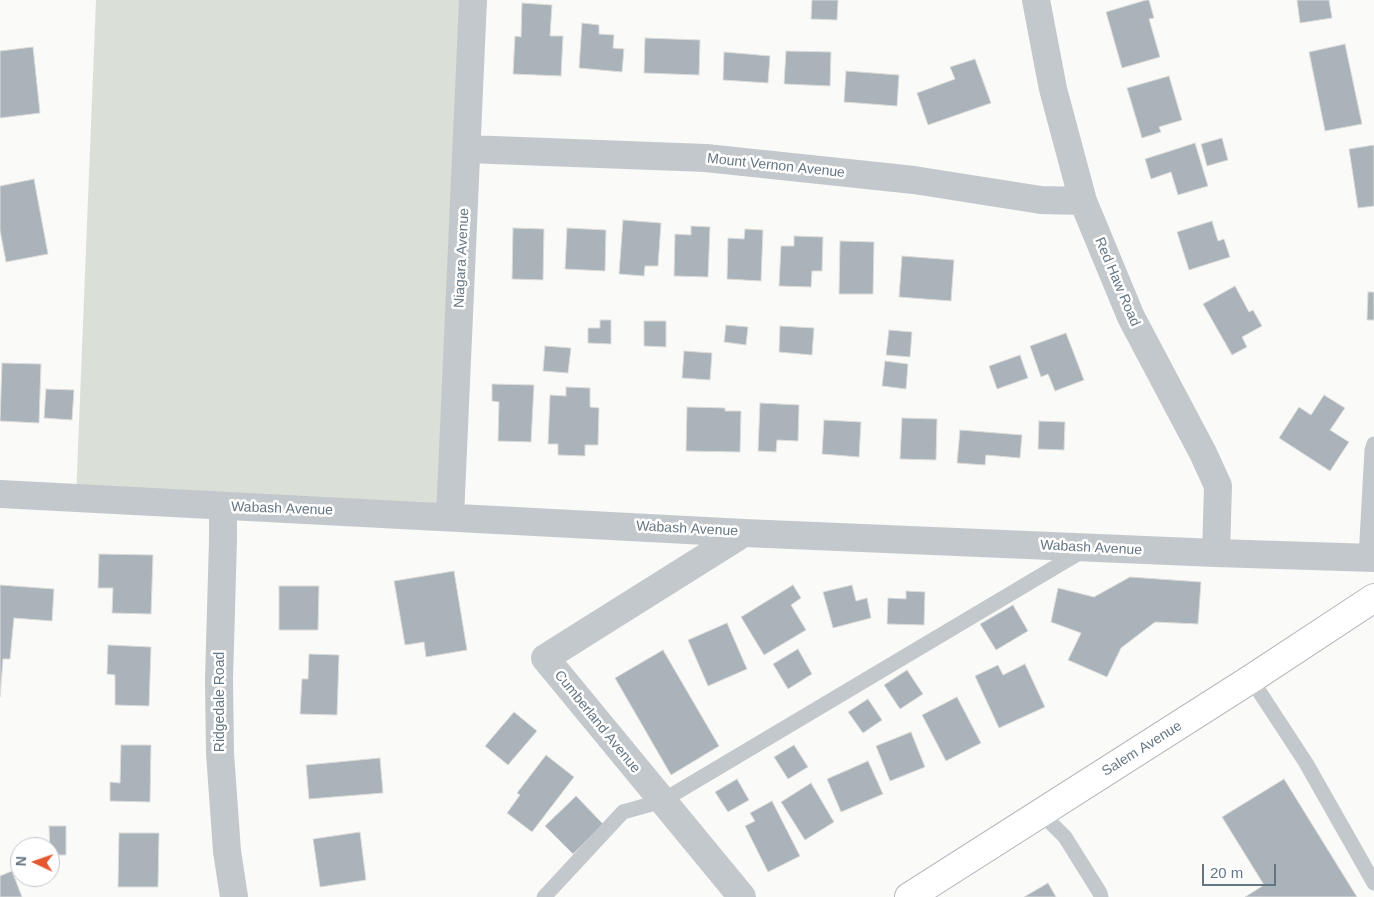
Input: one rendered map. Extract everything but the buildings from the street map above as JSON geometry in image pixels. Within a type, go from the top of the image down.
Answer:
[{"type":"main road","name":"Salem Avenue","points":[[909,897],[1251,680],[1374,598]]},
{"type":"street","name":"Niagara Avenue","points":[[450,517],[473,0]]},
{"type":"street","name":"Red Haw Road","points":[[1036,0],[1053,89],[1073,170],[1083,200],[1131,317],[1203,453],[1218,486],[1216,554]]},
{"type":"street","name":"Mount Vernon Avenue","points":[[467,149],[706,158],[914,180],[1042,200],[1083,200]]},
{"type":"street","name":"Wabash Avenue","points":[[0,494],[223,507],[744,532],[1216,554],[1370,558]]},
{"type":"street","name":"Ridgedale Road","points":[[223,507],[219,679],[220,754],[225,831],[234,897]]},
{"type":"street","name":"Cumberland Avenue","points":[[742,897],[545,658],[744,532]]},
{"type":"lane","points":[[1370,558],[1372,450],[1374,444]]},
{"type":"lane","points":[[544,897],[623,812],[662,801],[1088,548]]},
{"type":"lane","points":[[1251,680],[1306,763],[1374,883]]},
{"type":"lane","points":[[1041,813],[1065,838],[1101,897]]},
{"type":"shaded area","points":[[96,0],[473,0],[450,517],[76,498]]}]
